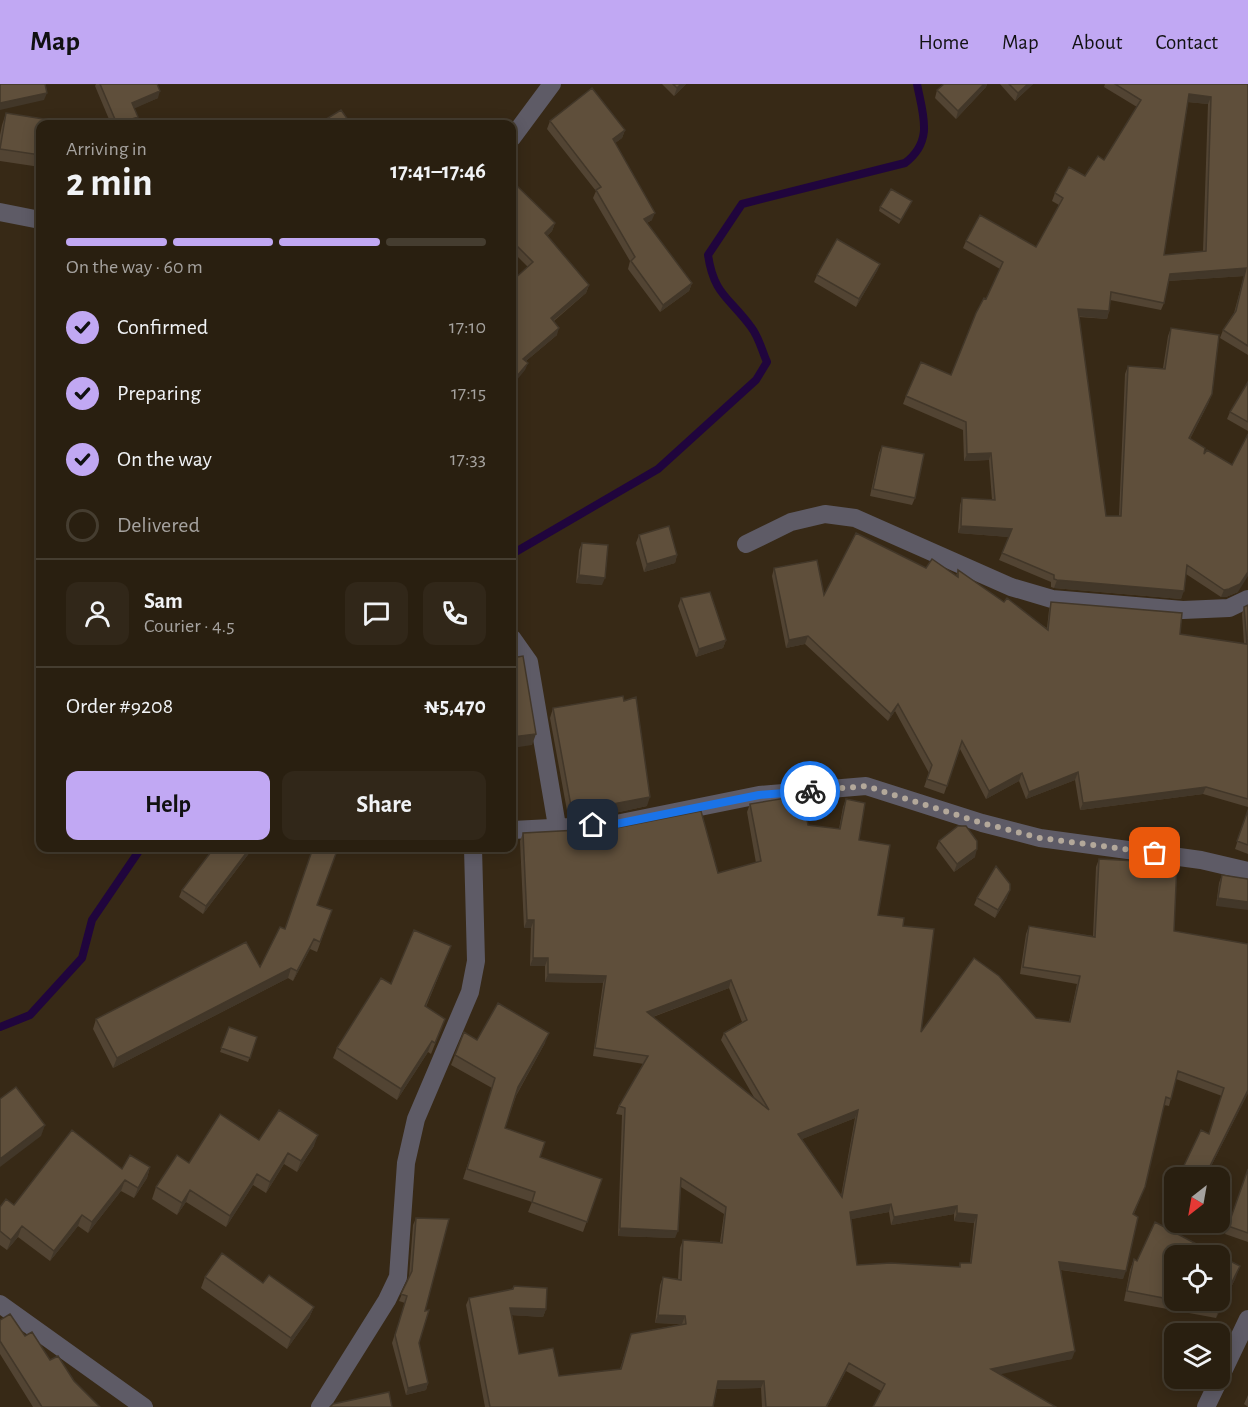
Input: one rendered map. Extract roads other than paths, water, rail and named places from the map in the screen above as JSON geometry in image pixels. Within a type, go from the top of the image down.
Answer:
[{"type":"street","points":[[516,133],[552,84]]},
{"type":"street","points":[[0,212],[36,219]]},
{"type":"street","points":[[746,544],[790,522],[825,514],[855,518],[1011,586],[1052,599],[1183,610],[1228,608],[1248,599]]},
{"type":"street","points":[[516,644],[529,662],[557,826]]},
{"type":"street","points":[[516,830],[611,825],[759,795],[866,786],[982,823],[1040,838],[1201,860],[1248,871]]},
{"type":"street","points":[[321,1407],[387,1300],[398,1277],[406,1163],[416,1119],[466,1003],[476,961],[473,852]]},
{"type":"street","points":[[0,1304],[144,1407]]},
{"type":"street","points":[[1206,1407],[1248,1319]]},
{"type":"waterway","points":[[516,552],[658,469],[756,380],[767,362],[754,331],[718,287],[708,255],[742,204],[905,163],[914,155],[923,137],[923,117],[917,84]]},
{"type":"waterway","points":[[0,1027],[30,1015],[82,958],[92,920],[138,852]]}]
